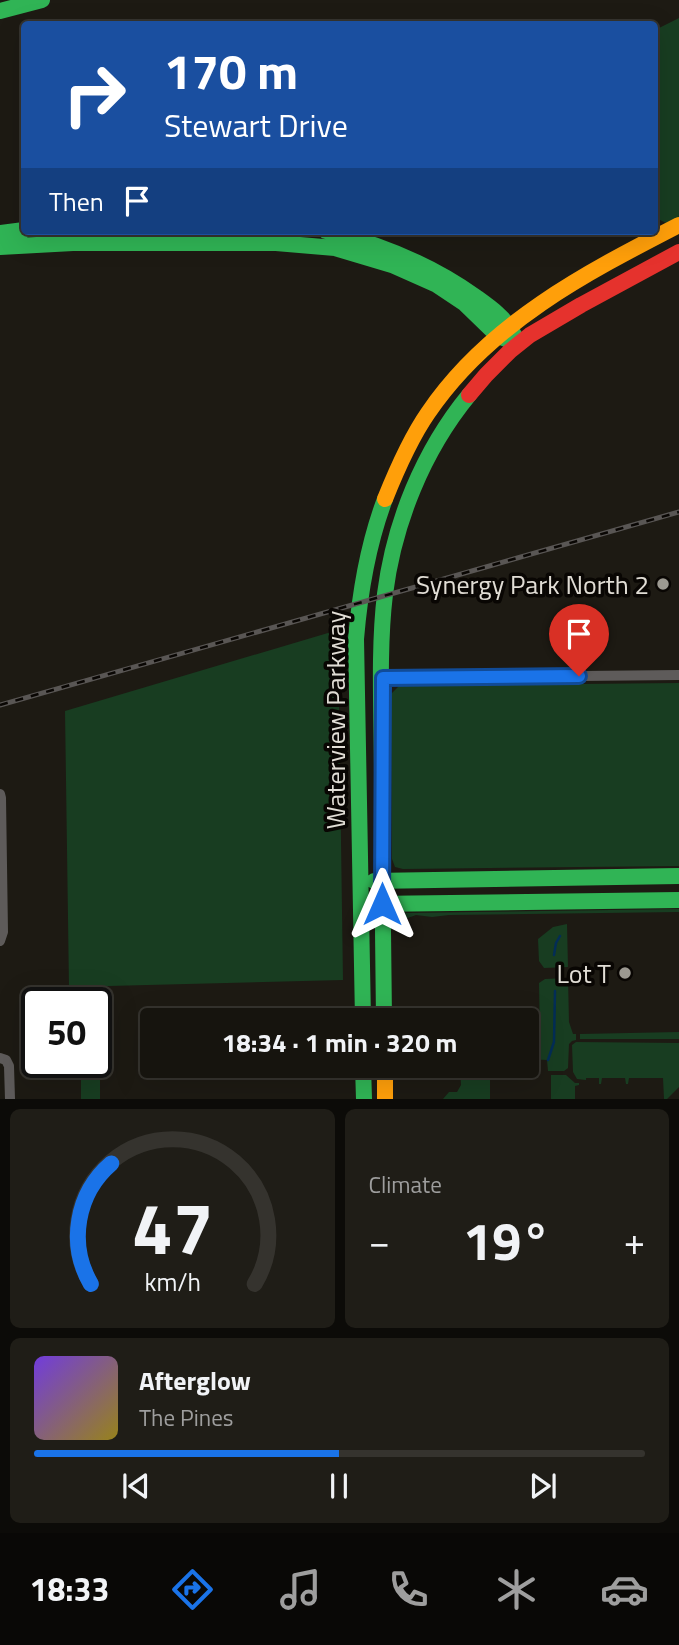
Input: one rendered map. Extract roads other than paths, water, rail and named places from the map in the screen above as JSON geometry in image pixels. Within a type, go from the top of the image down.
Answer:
[{"type":"main road","points":[[0,11],[42,0]]},
{"type":"main road","name":"Waterview Parkway","points":[[363,1008],[356,656],[358,610],[375,526],[389,489],[421,424],[440,398],[471,362],[505,331],[581,278],[679,225]]},
{"type":"main road","points":[[0,233],[21,230]]},
{"type":"main road","points":[[341,235],[378,245],[434,269],[481,301],[518,344]]},
{"type":"main road","points":[[0,247],[73,237],[276,243],[335,248],[392,265],[437,285],[505,331]]},
{"type":"main road","name":"Waterview Parkway","points":[[384,1008],[382,881],[385,595],[401,525],[416,484],[461,406],[479,382],[518,344],[589,300],[679,252]]},
{"type":"main road","points":[[406,454],[426,463]]},
{"type":"main road","points":[[361,881],[679,876]]},
{"type":"main road","points":[[361,904],[679,900]]},
{"type":"main road","points":[[362,989],[384,989]]},
{"type":"main road","points":[[363,1078],[364,1099]]},
{"type":"main road","points":[[385,1078],[386,1099]]},
{"type":"street","points":[[383,678],[679,675]]},
{"type":"street","points":[[0,794],[3,932],[0,940]]},
{"type":"street","points":[[0,1058],[6,1060],[9,1066],[9,1099]]},
{"type":"waterway","points":[[554,955],[560,936]]},
{"type":"waterway","points":[[548,1060],[554,1042],[555,991]]},
{"type":"railway","points":[[0,705],[679,512]]},
{"type":"place","name":"Synergy Park North 2","points":[[663,584]]},
{"type":"place","name":"Lot T","points":[[625,973]]}]
